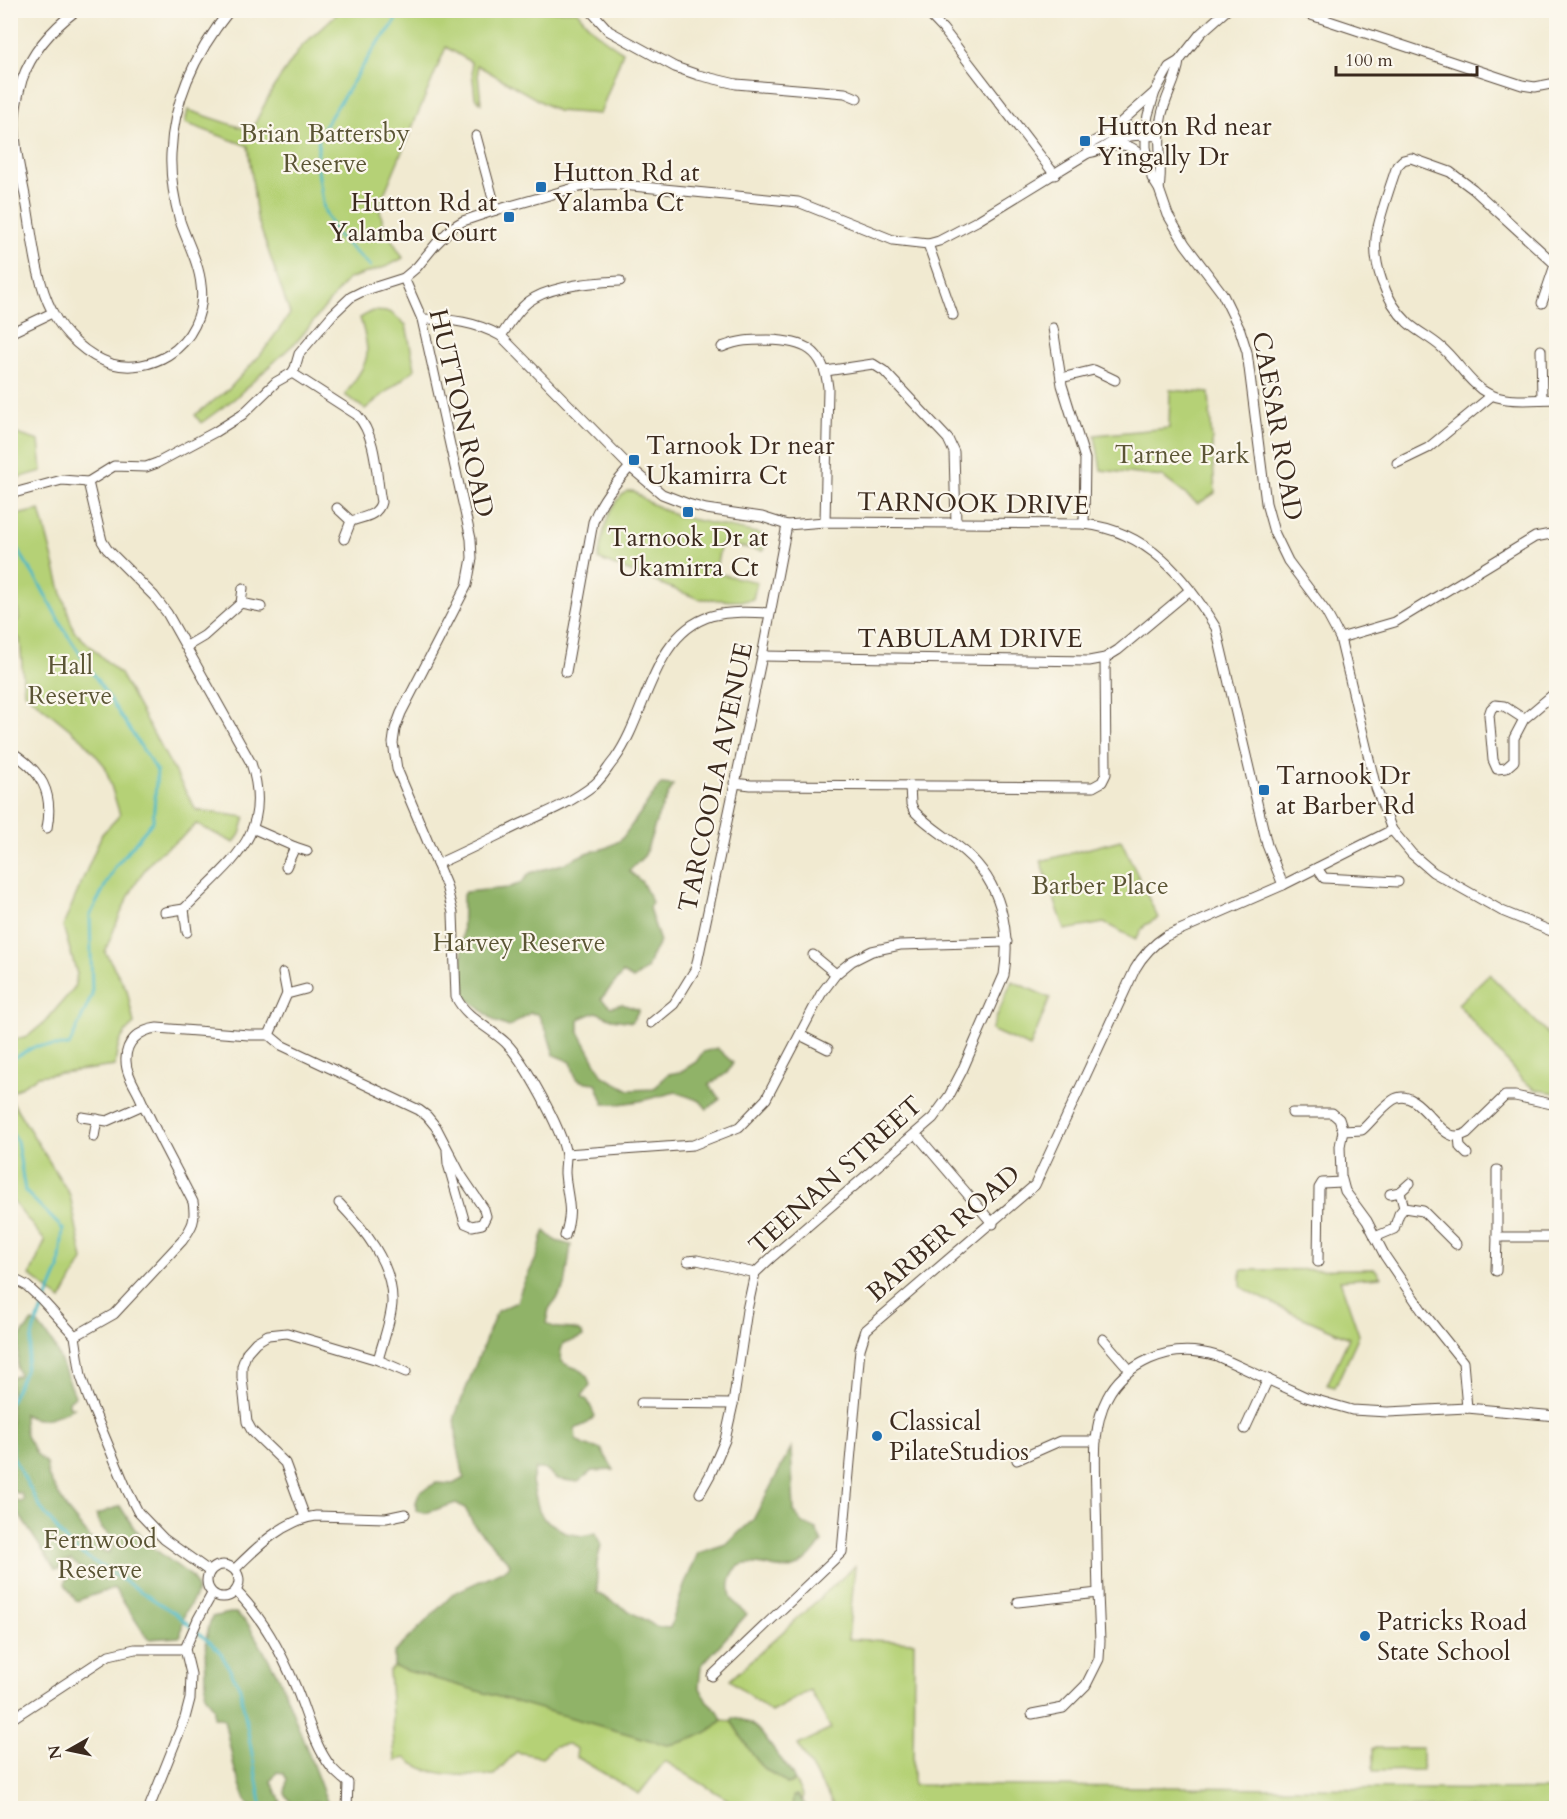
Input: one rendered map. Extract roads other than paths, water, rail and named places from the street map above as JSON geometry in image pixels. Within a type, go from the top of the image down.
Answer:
[{"type":"street","points":[[78,10],[50,34],[22,81],[15,116],[16,143],[29,218],[45,295],[52,313],[76,343],[95,356],[113,364],[141,365],[158,361],[176,349],[191,334],[201,303],[202,285],[175,202],[171,156],[172,133],[188,76],[201,50],[230,10]]},
{"type":"street","points":[[590,10],[609,31],[675,66],[698,75],[736,84],[845,93],[857,98]]},
{"type":"street","points":[[925,10],[943,29],[1055,175]]},
{"type":"street","points":[[1110,133],[1115,125],[1155,92],[1169,67],[1179,61],[1201,33],[1227,10]]},
{"type":"street","points":[[1296,10],[1313,18],[1522,85],[1535,87],[1557,83]]},
{"type":"street","name":"CAESAR ROAD","points":[[1159,189],[1161,177],[1159,131],[1166,97],[1178,72],[1179,61]]},
{"type":"street","name":"CAESAR ROAD","points":[[1155,92],[1146,131],[1147,160],[1152,178],[1159,189],[1174,227],[1222,293],[1240,330],[1246,352],[1266,503],[1274,532],[1288,561],[1326,612],[1340,638],[1376,788],[1392,830],[1412,854],[1433,872],[1502,911],[1557,933]]},
{"type":"street","points":[[1088,153],[1091,143],[1124,128],[1159,131]]},
{"type":"street","points":[[10,494],[63,480],[88,482],[114,466],[146,466],[157,463],[215,432],[242,415],[276,382],[292,373],[296,368],[299,354],[333,314],[351,297],[404,278],[417,267],[453,226],[496,210],[590,185],[623,185],[798,202],[893,240],[928,244],[939,241],[977,221],[1088,153],[1096,152],[1123,138],[1146,131]]},
{"type":"street","points":[[476,136],[496,210]]},
{"type":"street","points":[[1107,146],[1126,144],[1147,160]]},
{"type":"street","points":[[1542,303],[1556,265],[1473,189],[1450,172],[1411,158],[1403,160],[1397,166],[1377,233],[1376,258],[1384,288],[1397,310],[1409,323],[1444,349],[1476,386],[1490,397],[1557,399]]},
{"type":"street","points":[[928,244],[952,315]]},
{"type":"street","name":"HUTTON ROAD","points":[[404,278],[422,318],[471,539],[472,558],[467,585],[400,713],[393,743],[400,780],[446,885],[453,913],[456,997],[460,1007],[507,1044],[518,1057],[555,1123],[566,1154],[571,1207],[565,1236]]},
{"type":"street","points":[[501,336],[518,312],[529,302],[542,296],[588,282],[620,282]]},
{"type":"street","points":[[10,333],[52,313]]},
{"type":"street","name":"TARNOOK DRIVE","points":[[422,318],[473,323],[501,336],[650,486],[674,500],[706,509],[770,519],[787,525],[825,522],[1084,524],[1099,526],[1139,540],[1159,554],[1201,603],[1216,628],[1267,845],[1282,885]]},
{"type":"street","points":[[1053,328],[1061,378],[1085,459],[1084,524]]},
{"type":"street","points":[[722,347],[739,340],[786,340],[810,349],[826,371],[828,388],[825,522]]},
{"type":"street","points":[[1541,350],[1542,399]]},
{"type":"street","points":[[826,371],[873,364],[884,371],[948,439],[954,453],[956,523]]},
{"type":"street","points":[[1061,378],[1094,370],[1115,380]]},
{"type":"street","points":[[292,373],[357,415],[364,422],[370,436],[381,502],[380,508],[374,514],[351,521]]},
{"type":"street","points":[[1397,464],[1428,448],[1490,397]]},
{"type":"street","points":[[566,672],[592,522],[598,506],[630,467]]},
{"type":"street","points":[[88,482],[99,531],[107,549],[154,596],[167,613],[251,763],[257,781],[258,809],[254,829],[238,854],[184,909],[165,912]]},
{"type":"street","points":[[337,508],[351,521]]},
{"type":"street","points":[[344,539],[351,521]]},
{"type":"street","name":"TARCOOLA AVENUE","points":[[651,1023],[674,1004],[696,968],[762,656],[787,525]]},
{"type":"street","points":[[1340,638],[1395,621],[1535,537],[1557,533]]},
{"type":"street","points":[[187,646],[204,636],[242,603],[243,588]]},
{"type":"street","name":"TABULAM DRIVE","points":[[762,656],[1089,661],[1105,658],[1118,650],[1190,590]]},
{"type":"street","points":[[242,603],[261,608]]},
{"type":"street","points":[[437,864],[554,808],[597,782],[627,743],[660,662],[671,645],[685,631],[699,621],[713,616],[743,612],[770,613]]},
{"type":"street","points":[[734,783],[751,785],[1093,787],[1102,782],[1106,774],[1105,658]]},
{"type":"street","points":[[1524,719],[1504,706],[1495,705],[1491,709],[1489,715],[1493,760],[1497,769],[1506,768],[1514,761],[1514,738],[1524,719],[1557,692]]},
{"type":"street","points":[[10,751],[28,762],[40,777],[50,811],[47,828]]},
{"type":"street","name":"TEENAN STREET","points":[[700,1493],[725,1440],[755,1273],[916,1135],[942,1107],[962,1071],[1004,975],[1007,942],[1004,917],[988,878],[965,852],[914,811],[911,804],[910,786]]},
{"type":"street","points":[[254,829],[307,851]]},
{"type":"street","name":"BARBER ROAD","points":[[712,1676],[842,1552],[860,1348],[866,1330],[993,1224],[1035,1185],[1144,954],[1166,936],[1282,885],[1392,830]]},
{"type":"street","points":[[286,867],[295,847]]},
{"type":"street","points":[[1317,868],[1324,878],[1398,882]]},
{"type":"street","points":[[184,909],[187,932]]},
{"type":"street","points":[[566,1154],[693,1145],[739,1127],[766,1099],[821,994],[836,974],[852,961],[872,951],[900,945],[1007,942]]},
{"type":"street","points":[[813,955],[836,974]]},
{"type":"street","points":[[269,1035],[287,994],[283,973]]},
{"type":"street","points":[[287,994],[306,988]]},
{"type":"street","points":[[75,1336],[114,1314],[182,1240],[195,1217],[193,1202],[129,1074],[126,1059],[129,1045],[139,1033],[147,1029],[269,1035],[281,1045],[419,1110],[436,1127],[447,1150],[484,1209],[486,1216],[482,1224],[472,1226],[465,1222],[448,1164],[447,1150]]},
{"type":"street","points":[[800,1035],[828,1049]]},
{"type":"street","points":[[1343,1131],[1362,1130],[1393,1099],[1401,1097],[1411,1099],[1449,1135],[1459,1136],[1467,1133],[1502,1098],[1509,1095],[1557,1105]]},
{"type":"street","points":[[82,1118],[107,1121],[143,1105]]},
{"type":"street","points":[[1292,1113],[1332,1113],[1339,1119],[1343,1131],[1340,1146],[1342,1182],[1345,1191],[1367,1221],[1385,1256],[1423,1312],[1463,1362],[1467,1408]]},
{"type":"street","points":[[94,1137],[97,1119]]},
{"type":"street","points":[[916,1135],[993,1224]]},
{"type":"street","points":[[1459,1136],[1460,1147],[1467,1154]]},
{"type":"street","points":[[1496,1270],[1497,1170]]},
{"type":"street","points":[[1318,1262],[1318,1195],[1320,1188],[1322,1183],[1342,1182]]},
{"type":"street","points":[[1404,1208],[1395,1193],[1410,1183]]},
{"type":"street","points":[[339,1203],[357,1221],[387,1269],[393,1302],[378,1360]]},
{"type":"street","points":[[1375,1237],[1394,1229],[1399,1214],[1404,1208]]},
{"type":"street","points":[[1404,1208],[1423,1211],[1456,1244]]},
{"type":"street","points":[[1497,1237],[1557,1237]]},
{"type":"street","points":[[688,1261],[697,1260],[755,1273]]},
{"type":"street","points":[[10,1276],[27,1286],[75,1336],[81,1376],[88,1397],[126,1490],[138,1512],[164,1539],[209,1571]]},
{"type":"street","points":[[305,1517],[285,1463],[252,1431],[247,1422],[242,1365],[247,1352],[256,1342],[268,1335],[277,1332],[287,1333],[378,1360],[406,1372]]},
{"type":"street","points":[[1103,1339],[1130,1370]]},
{"type":"street","points":[[1032,1714],[1063,1708],[1086,1685],[1099,1659],[1101,1641],[1096,1442],[1101,1414],[1107,1398],[1130,1370],[1146,1360],[1168,1352],[1202,1352],[1217,1356],[1306,1397],[1352,1410],[1388,1412],[1467,1408],[1557,1416]]},
{"type":"street","points":[[1245,1429],[1268,1379]]},
{"type":"street","points":[[641,1403],[733,1404]]},
{"type":"street","points":[[1017,1460],[1060,1441],[1096,1442]]},
{"type":"street","points":[[235,1569],[257,1546],[305,1517],[386,1518],[405,1514]]},
{"type":"street","points":[[221,1564],[235,1569],[239,1582],[236,1591],[227,1597],[212,1594],[206,1581],[209,1571],[221,1564]]},
{"type":"street","points":[[236,1591],[250,1604],[272,1637],[291,1675],[320,1748],[331,1768],[348,1783],[347,1809]]},
{"type":"street","points":[[1018,1602],[1098,1593]]},
{"type":"street","points":[[148,1809],[188,1708],[191,1674],[185,1649],[212,1594]]},
{"type":"street","points":[[10,1720],[109,1654],[135,1649],[185,1649]]},
{"type":"waterway","points":[[370,266],[335,233],[324,209],[317,164],[319,135],[401,10]]},
{"type":"waterway","points":[[10,537],[63,628],[157,771],[153,821],[115,867],[90,915],[92,995],[69,1046],[36,1046],[10,1060]]},
{"type":"waterway","points":[[10,1131],[17,1141],[25,1191],[63,1229],[59,1269],[34,1329],[25,1371],[10,1402]]},
{"type":"waterway","points":[[10,1437],[13,1457],[40,1507],[71,1547],[176,1614],[219,1650],[240,1688],[261,1803],[265,1808]]},
{"type":"place","name":"Hutton Rd near Yingally Dr","points":[[1085,141]]},
{"type":"place","name":"Hutton Rd at Yalamba Ct","points":[[541,187]]},
{"type":"place","name":"Hutton Rd at Yalamba Court","points":[[509,217]]},
{"type":"place","name":"Tarnook Dr near Ukamirra Ct","points":[[634,460]]},
{"type":"place","name":"Tarnook Dr at Ukamirra Ct","points":[[688,512]]},
{"type":"place","name":"Tarnook Dr at Barber Rd","points":[[1264,790]]},
{"type":"place","name":"Classical PilateStudios","points":[[877,1436]]},
{"type":"place","name":"Patricks Road State School","points":[[1365,1636]]},
{"type":"park label","name":"Brian Battersby Reserve","points":[[325,148]]},
{"type":"park label","name":"Tarnee Park","points":[[1182,454]]},
{"type":"park label","name":"Hall Reserve","points":[[70,680]]},
{"type":"park label","name":"Barber Place","points":[[1100,885]]},
{"type":"park label","name":"Harvey Reserve","points":[[519,942]]},
{"type":"park label","name":"Fernwood Reserve","points":[[100,1554]]}]
